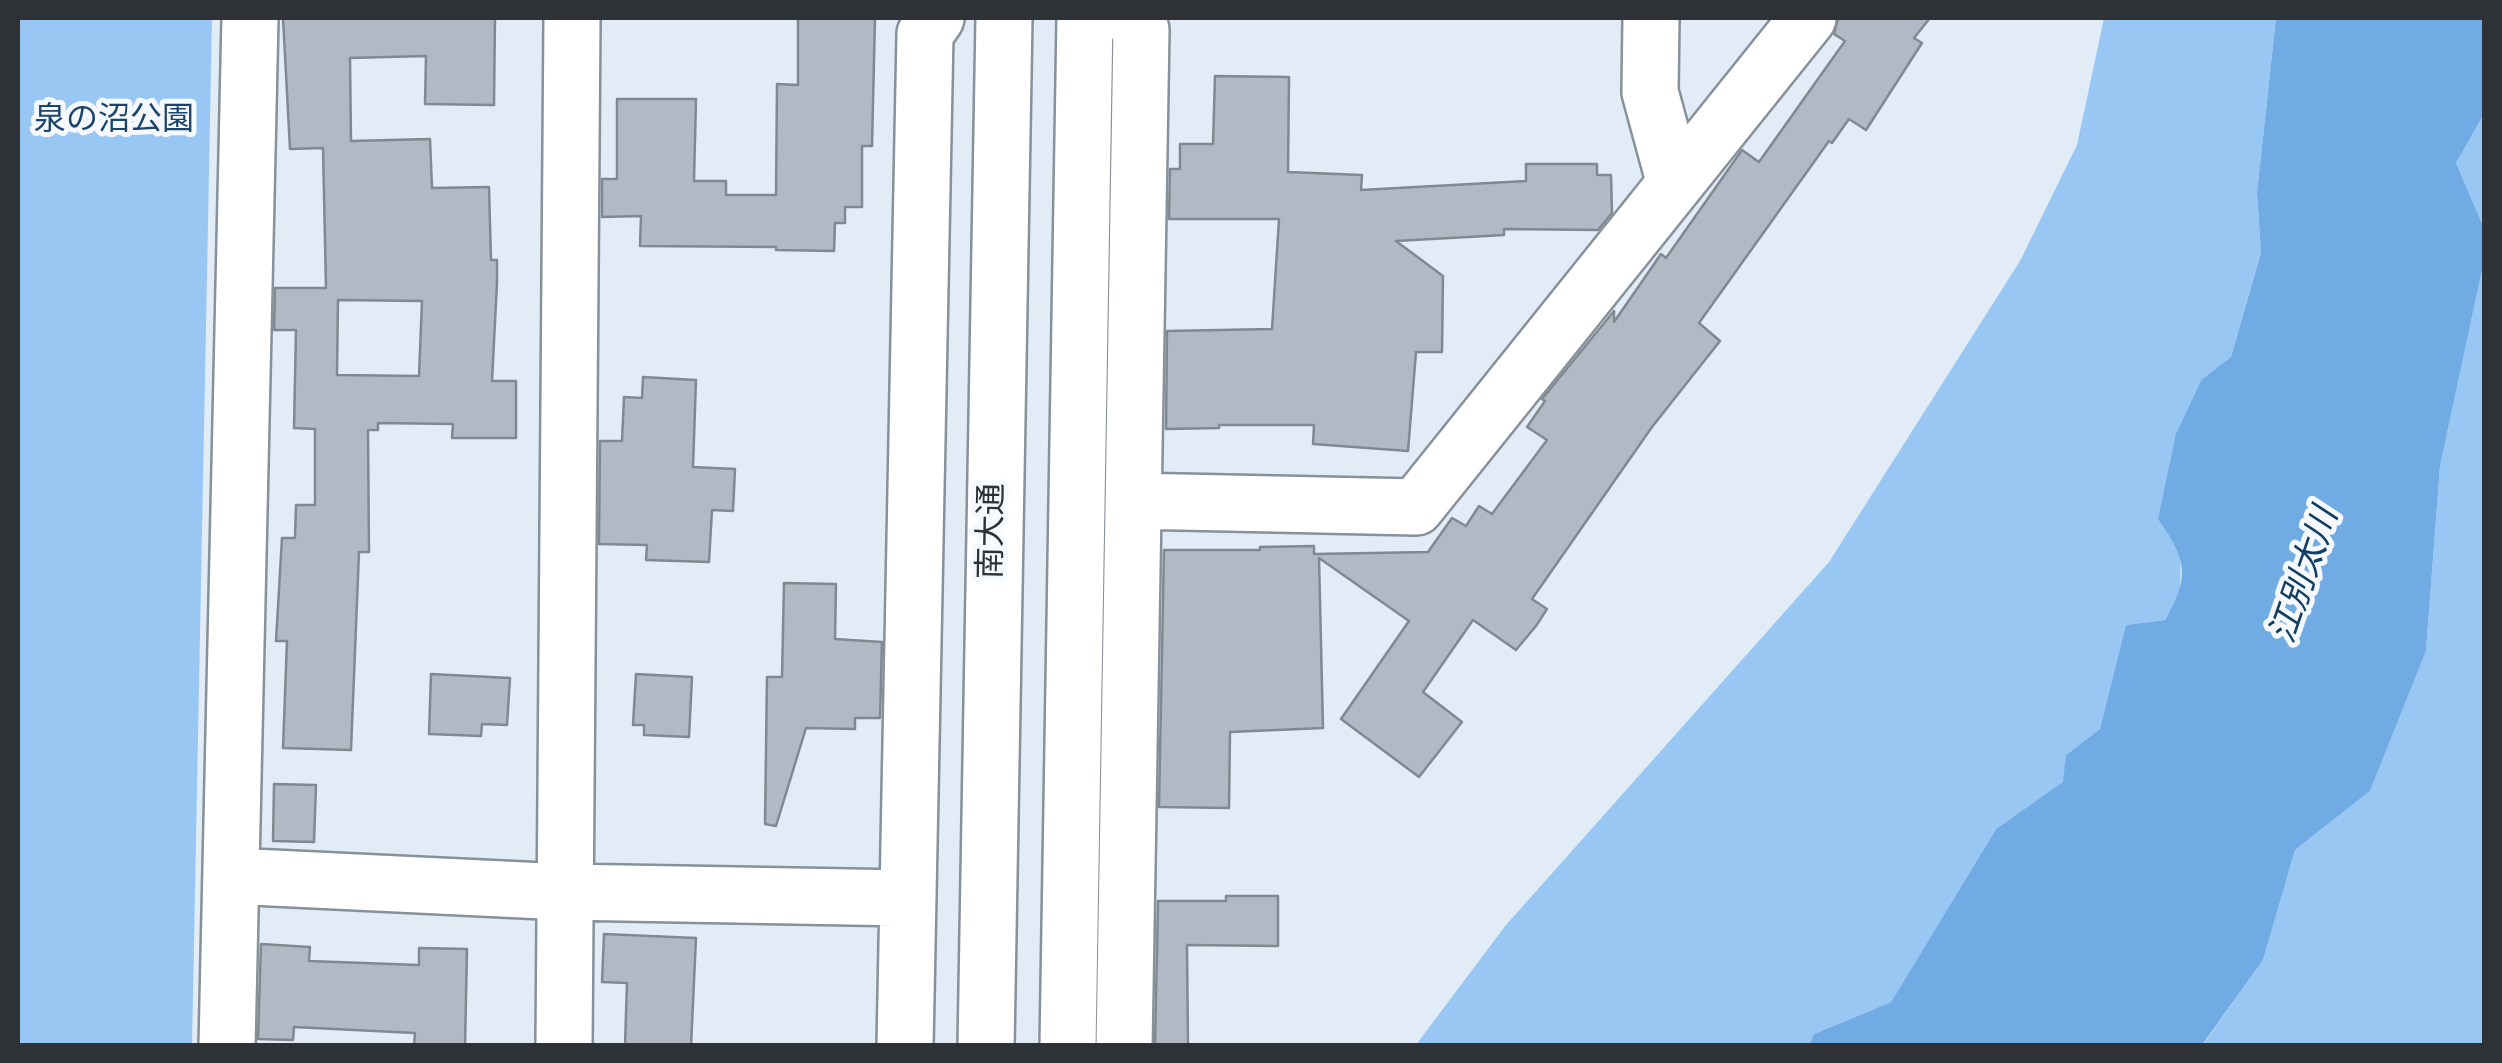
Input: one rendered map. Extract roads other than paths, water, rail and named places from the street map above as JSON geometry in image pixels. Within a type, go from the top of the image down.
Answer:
[{"type":"street","points":[[227,1046],[250,18]]},
{"type":"street","points":[[564,1046],[572,18]]},
{"type":"street","points":[[905,1046],[925,34],[936,18]]},
{"type":"street","name":"南大通","points":[[986,1046],[1004,18]]},
{"type":"street","points":[[1068,1046],[1085,18]]},
{"type":"street","points":[[1124,1046],[1141,30],[1131,18]]},
{"type":"street","points":[[1651,18],[1650,92],[1675,184]]},
{"type":"street","points":[[1133,501],[1416,507],[1808,18]]},
{"type":"street","points":[[231,876],[565,892],[908,898]]},
{"type":"water","name":"江別太川","points":[[2276,18],[2484,18],[2484,114],[2456,163],[2484,228],[2484,261],[2440,466],[2426,651],[2370,791],[2295,850],[2263,960],[2202,1045],[1809,1045],[1814,1034],[1891,1002],[1996,829],[2063,782],[2066,755],[2100,729],[2126,625],[2165,620],[2173,605],[2182,568],[2175,545],[2158,519],[2176,434],[2202,379],[2231,357],[2261,252],[2257,193]]},
{"type":"park label","name":"泉の沼公園","points":[[114,121]]}]
